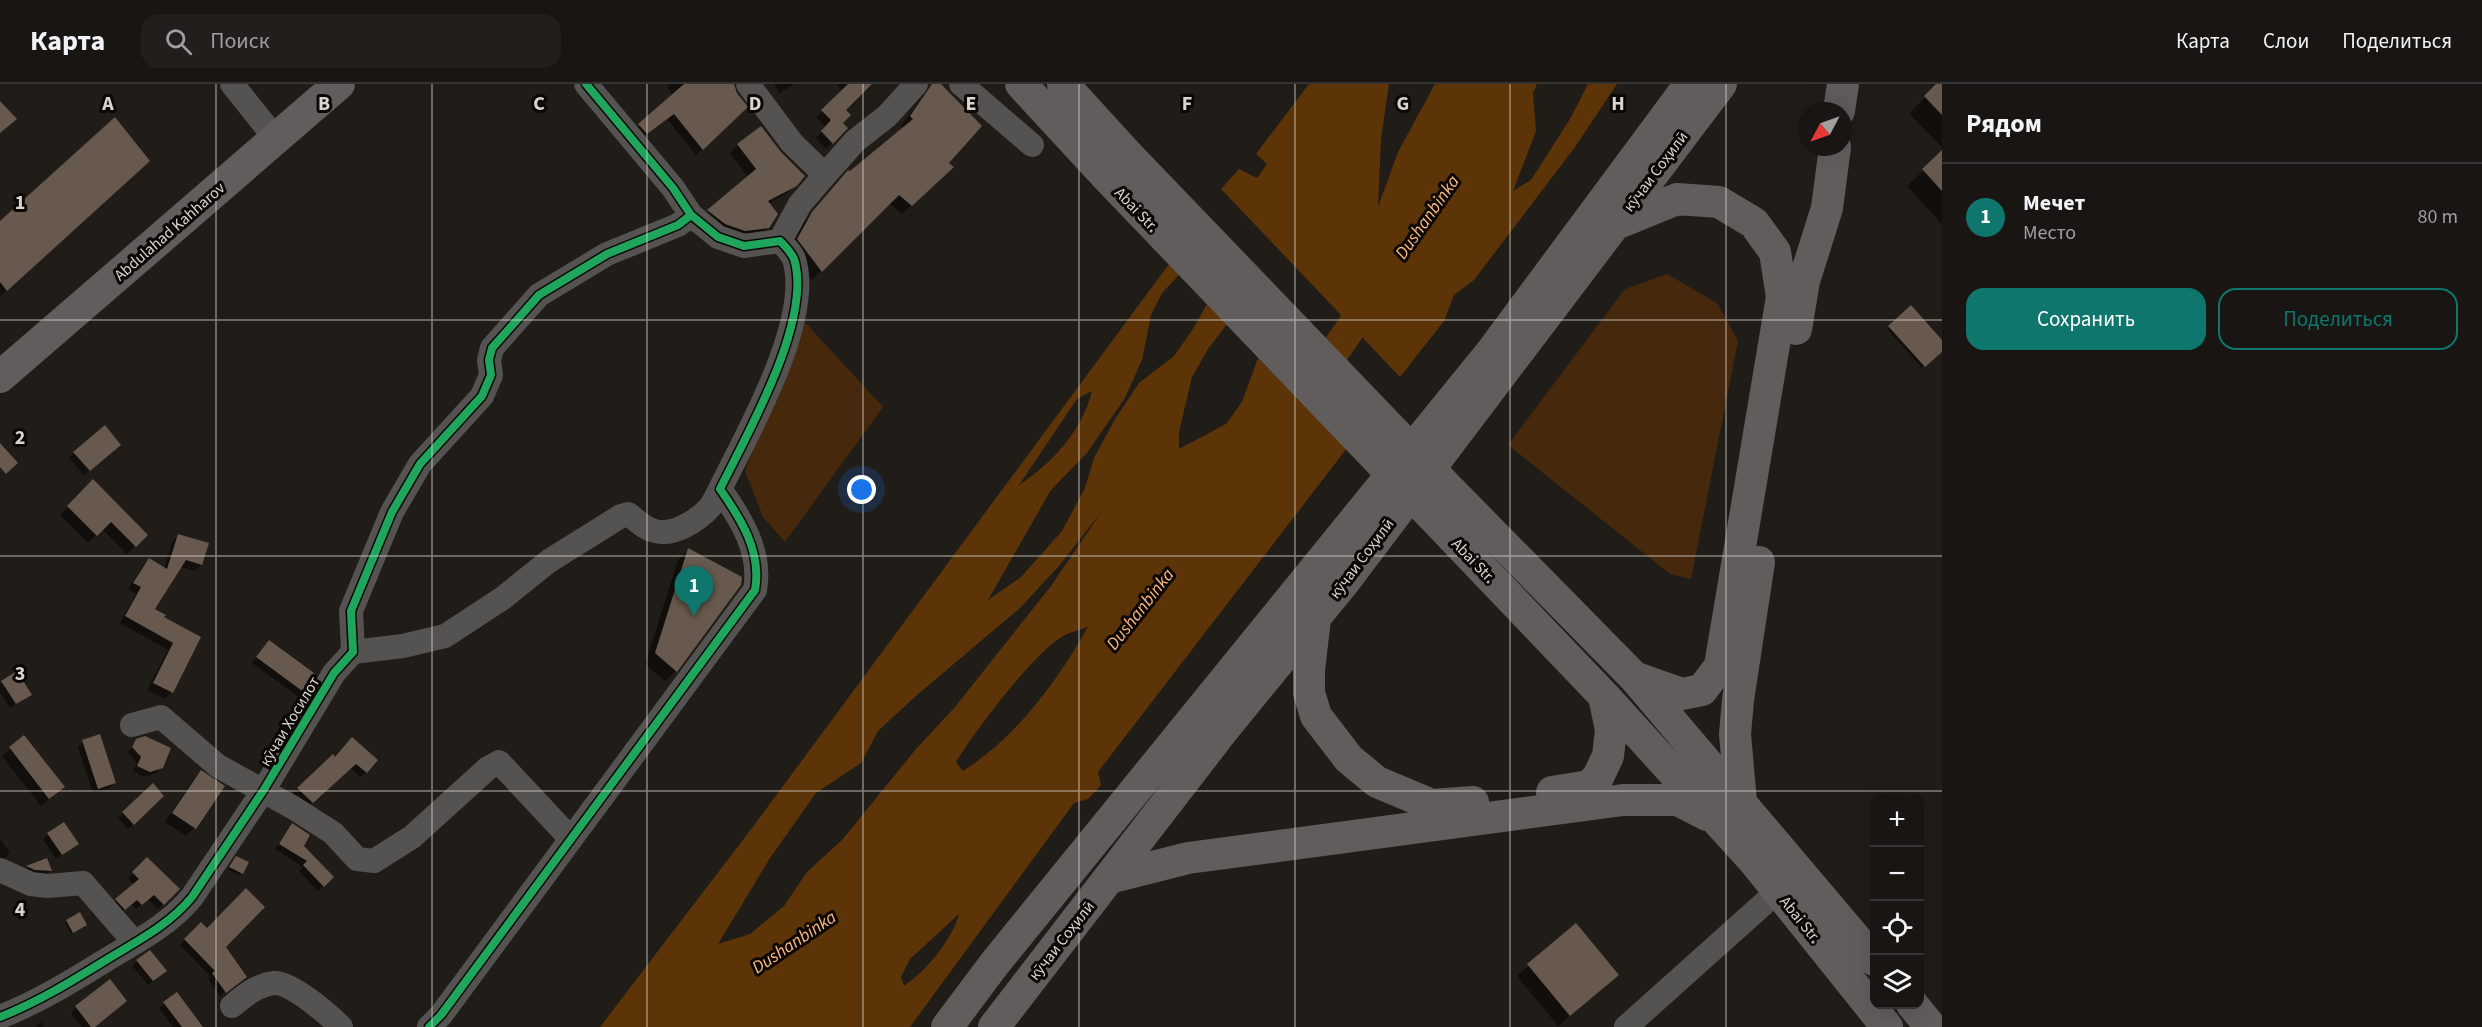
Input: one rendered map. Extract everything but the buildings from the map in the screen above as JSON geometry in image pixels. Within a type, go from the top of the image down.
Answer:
[{"type":"main road","name":"Abdulahad Kahharov","points":[[0,377],[339,84]]},
{"type":"main road","name":"Abai Str.","points":[[1020,84],[1116,165],[1452,492],[1634,676],[1871,955]]},
{"type":"main road","name":"Abai Str.","points":[[1063,84],[1116,165],[1431,515],[1604,696],[1712,818],[1754,861],[1887,1027]]},
{"type":"main road","points":[[947,1027],[995,963],[1492,351],[1690,84]]},
{"type":"main road","name":"кӯчаи Соҳилӣ","points":[[994,1027],[1223,730],[1314,619],[1721,84]]},
{"type":"main road","points":[[1840,102],[1842,84]]},
{"type":"main road","points":[[1741,802],[1736,734],[1738,700],[1804,281],[1827,208],[1834,156]]},
{"type":"main road","points":[[1615,224],[1677,199],[1719,202],[1754,223],[1775,252],[1782,297],[1720,666],[1702,690],[1682,694],[1634,676]]},
{"type":"main road","points":[[1314,619],[1309,693],[1316,716],[1348,759],[1377,782],[1432,805],[1485,801],[1589,786],[1598,777],[1608,756],[1611,730],[1604,696]]},
{"type":"main road","points":[[1109,878],[1188,858],[1623,800],[1678,800],[1712,818]]},
{"type":"main road","points":[[1915,1009],[1931,1027]]},
{"type":"street","points":[[232,84],[276,139]]},
{"type":"street","points":[[586,84],[673,188],[691,215],[718,237],[744,246],[780,241]]},
{"type":"street","points":[[748,84],[792,143],[825,175]]},
{"type":"street","points":[[780,241],[800,204],[825,175],[855,141],[887,116],[916,84]]},
{"type":"street","points":[[961,84],[1032,145]]},
{"type":"street","points":[[691,215],[678,225],[607,254],[540,295],[492,348],[489,360],[491,375],[482,396],[420,464],[392,512],[351,611],[353,652],[403,646],[446,636],[488,608],[549,561],[621,516],[628,514],[642,526],[659,533],[688,525],[710,506],[761,405],[794,322],[796,275],[794,259],[780,241]]},
{"type":"street","points":[[429,1027],[448,1006],[755,590],[758,573],[742,520],[720,489]]},
{"type":"street","name":"кӯчаи Хосилот","points":[[0,1017],[27,1007],[164,925],[179,912],[192,897],[263,791],[334,673],[353,652]]},
{"type":"street","points":[[132,725],[161,717],[218,766],[333,833],[357,859],[374,861],[412,837],[488,768],[499,762],[570,838]]},
{"type":"street","points":[[0,870],[31,884],[48,886],[83,883],[135,942]]},
{"type":"street","points":[[1626,1027],[1778,891]]},
{"type":"street","points":[[232,1006],[251,991],[275,982],[293,988],[341,1027]]},
{"type":"shaded area","points":[[1667,274],[1717,303],[1738,341],[1691,579],[1670,574],[1508,445],[1625,289]]},
{"type":"shaded area","points":[[802,319],[883,407],[785,542],[763,517],[745,471]]},
{"type":"water","points":[[1309,84],[1389,84],[1381,139],[1378,207],[1398,152],[1435,84],[1537,84],[1533,93],[1536,131],[1513,191],[1531,180],[1570,119],[1588,84],[1617,84],[1575,147],[1474,280],[1454,295],[1444,321],[1400,377],[1221,189],[1239,169],[1257,178],[1267,164],[1256,154]]},
{"type":"water","points":[[1169,264],[1179,275],[1162,293],[1151,315],[1142,360],[1125,398],[1087,453],[1051,490],[988,600],[1021,577],[1062,531],[1085,488],[1094,458],[1115,419],[1139,383],[1174,356],[1207,304],[1227,324],[1208,349],[1192,377],[1179,432],[1179,449],[1226,424],[1242,402],[1258,358],[1347,448],[1098,772],[1101,785],[1088,799],[1074,803],[910,1027],[600,1027],[752,828]],"holes":[[[1092,391],[1088,405],[1074,432],[1043,467],[1019,485],[1077,399]],[[1102,511],[1051,586],[955,707],[916,749],[842,840],[807,872],[784,906],[750,934],[718,944],[770,858],[816,793],[861,763],[878,731],[1020,608],[1059,566]],[[1088,627],[1063,668],[1018,725],[1001,742],[963,771],[956,762],[990,714],[1036,659],[1051,645],[1072,632]],[[959,914],[951,934],[938,954],[904,986],[901,977],[910,959]]]},
{"type":"waterway","name":"Dushanbinka","points":[[1313,383],[1374,294]]},
{"type":"cycle path","points":[[429,1027],[441,1015],[755,590],[753,549],[742,524],[720,489],[760,408],[786,344],[794,313],[797,284],[794,259],[780,241],[744,246],[718,237],[691,215],[673,188],[586,84]]},
{"type":"cycle path","points":[[0,1017],[54,991],[141,939],[173,916],[192,897],[263,791],[334,673],[353,652],[351,611],[392,512],[420,464],[482,396],[491,375],[489,360],[492,348],[539,295],[607,254],[678,225],[691,215]]},
{"type":"place","name":"Мечет","points":[[694,616]]}]
